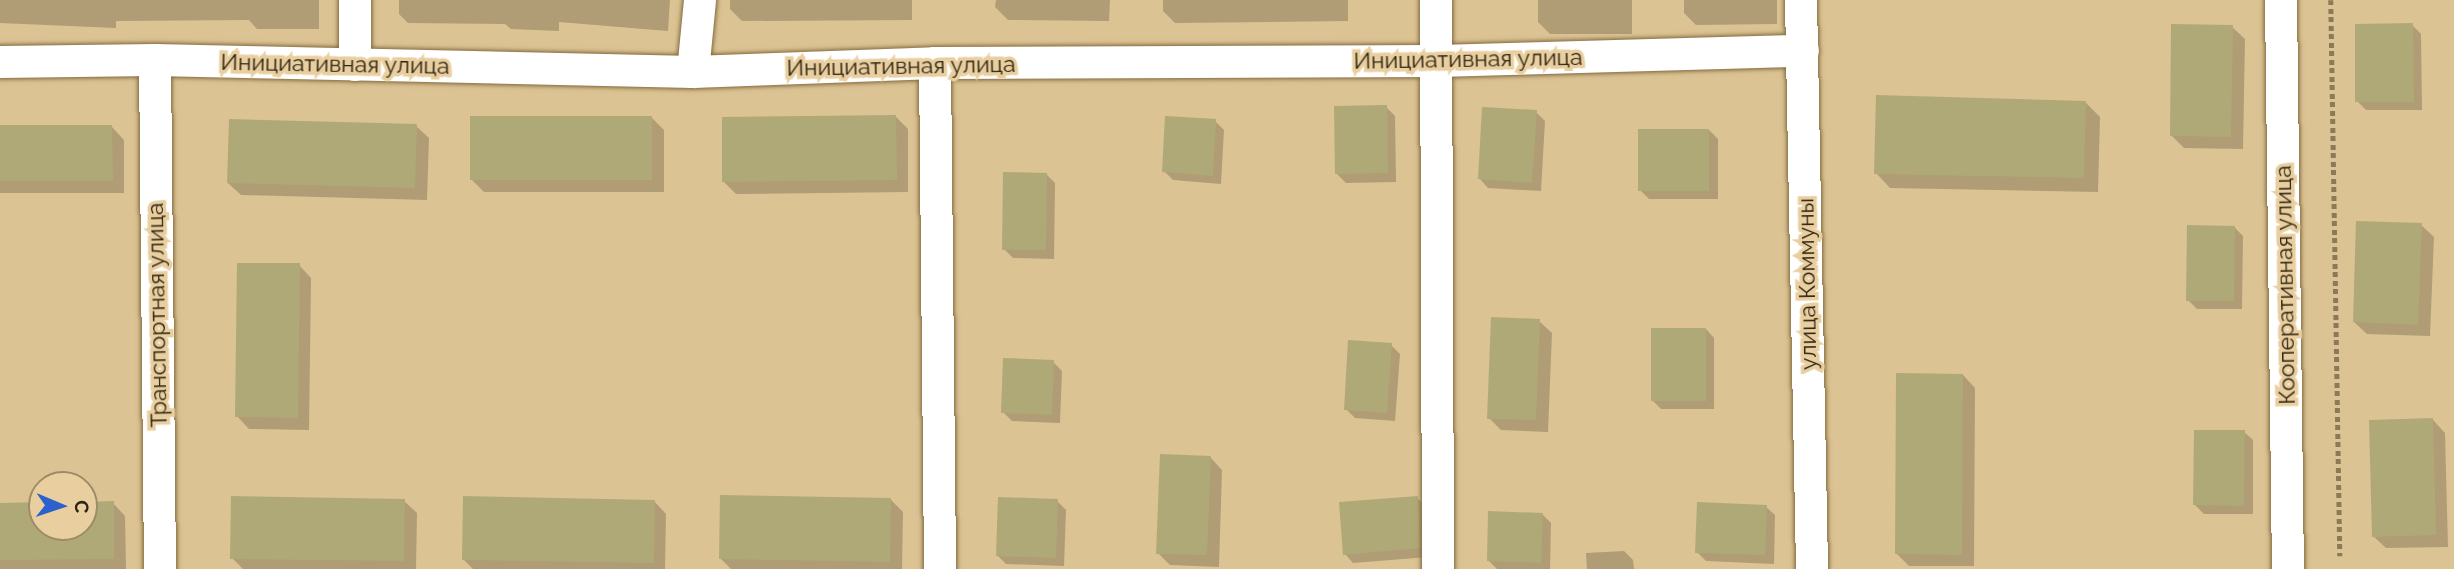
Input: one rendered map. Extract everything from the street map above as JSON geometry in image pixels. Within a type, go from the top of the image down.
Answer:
[{"type":"street","points":[[355,0],[355,65]]},
{"type":"street","points":[[694,72],[700,0]]},
{"type":"street","points":[[1436,0],[1438,569]]},
{"type":"street","name":"улица Коммуны","points":[[1801,0],[1812,569]]},
{"type":"street","name":"Кооперативная улица","points":[[2281,0],[2288,569]]},
{"type":"street","name":"Инициативная улица","points":[[0,62],[155,60],[694,72],[935,63],[1437,61],[1803,51]]},
{"type":"street","name":"Транспортная улица","points":[[155,60],[160,569]]},
{"type":"street","points":[[935,63],[940,569]]},
{"type":"path","points":[[2331,0],[2340,556]]},
{"type":"building","points":[[2413,23],[2414,102],[2355,102],[2355,24]]},
{"type":"building","points":[[2171,24],[2233,25],[2231,137],[2170,136]]},
{"type":"building","points":[[1876,95],[2086,101],[2084,178],[1874,174]]},
{"type":"building","points":[[1387,105],[1388,173],[1335,174],[1334,106]]},
{"type":"building","points":[[1482,107],[1537,110],[1532,183],[1478,179]]},
{"type":"building","points":[[896,115],[897,180],[722,182],[722,117]]},
{"type":"building","points":[[470,116],[652,116],[652,180],[470,180]]},
{"type":"building","points":[[1165,116],[1216,119],[1213,176],[1162,172]]},
{"type":"building","points":[[229,119],[417,124],[415,188],[227,183]]},
{"type":"building","points":[[0,125],[112,125],[113,181],[0,181]]},
{"type":"building","points":[[1638,129],[1709,129],[1709,191],[1638,191]]},
{"type":"building","points":[[1003,172],[1047,173],[1046,250],[1002,250]]},
{"type":"building","points":[[2356,221],[2422,223],[2418,325],[2353,322]]},
{"type":"building","points":[[2187,225],[2235,226],[2234,301],[2186,301]]},
{"type":"building","points":[[237,263],[300,263],[298,418],[235,417]]},
{"type":"building","points":[[1491,317],[1540,319],[1536,420],[1487,419]]},
{"type":"building","points":[[1651,328],[1706,328],[1706,401],[1651,401]]},
{"type":"building","points":[[1348,340],[1392,343],[1387,413],[1344,410]]},
{"type":"building","points":[[1003,358],[1054,360],[1052,415],[1001,413]]},
{"type":"building","points":[[1896,373],[1963,374],[1962,555],[1895,554]]},
{"type":"building","points":[[2433,418],[2436,535],[2372,537],[2369,420]]},
{"type":"building","points":[[2194,430],[2245,430],[2244,506],[2193,505]]},
{"type":"building","points":[[1160,454],[1211,456],[1207,555],[1156,554]]},
{"type":"building","points":[[720,495],[891,498],[890,562],[719,559]]},
{"type":"building","points":[[231,496],[405,499],[404,561],[230,559]]},
{"type":"building","points":[[463,496],[655,500],[654,563],[462,560]]},
{"type":"building","points":[[1418,496],[1420,548],[1343,555],[1339,502]]},
{"type":"building","points":[[998,497],[1058,499],[1056,558],[996,556]]},
{"type":"building","points":[[114,501],[114,559],[0,560],[0,503],[28,502],[28,541],[98,541],[98,502]]},
{"type":"building","points":[[1697,502],[1767,505],[1765,555],[1695,553]]},
{"type":"building","points":[[1488,511],[1543,513],[1541,563],[1487,561]]}]
